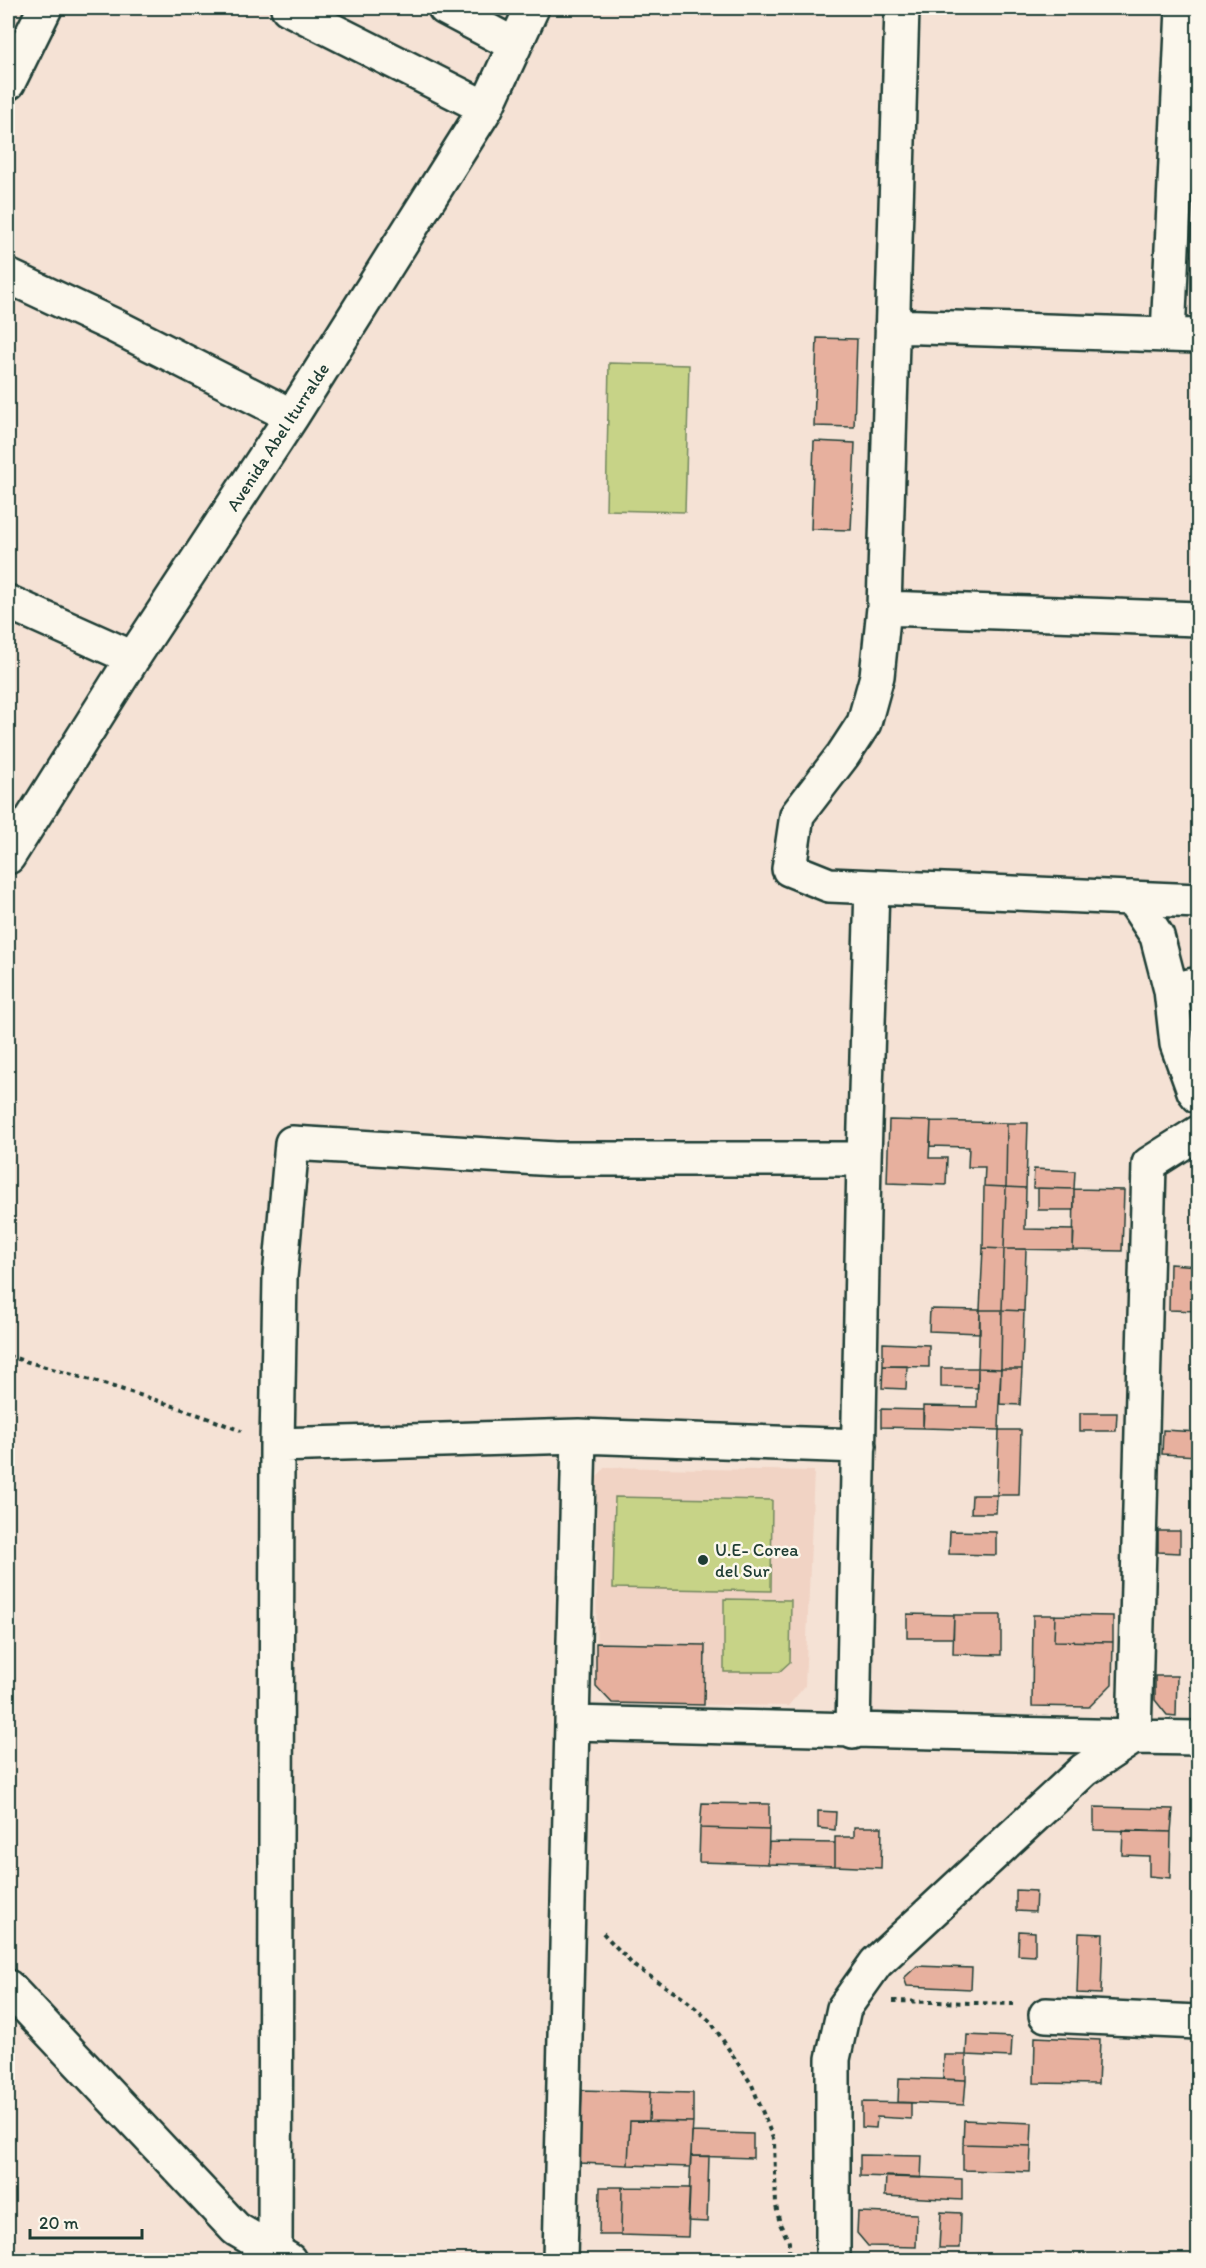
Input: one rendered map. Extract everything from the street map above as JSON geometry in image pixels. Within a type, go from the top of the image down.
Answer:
[{"type":"street","points":[[8,83],[45,8]]},
{"type":"street","points":[[288,8],[486,108]]},
{"type":"street","points":[[445,8],[515,45]]},
{"type":"street","name":"Avenida Abel Iturralde","points":[[8,857],[133,658],[292,416],[486,108],[532,8]]},
{"type":"street","points":[[902,8],[884,608],[877,675],[864,723],[843,755],[797,815],[789,869],[829,885],[1198,900]]},
{"type":"street","points":[[892,326],[1184,336],[1183,8]]},
{"type":"street","points":[[8,276],[116,326],[292,416]]},
{"type":"street","points":[[8,602],[133,658]]},
{"type":"street","points":[[884,608],[1198,619]]},
{"type":"street","points":[[853,1732],[864,1159],[872,887]]},
{"type":"street","points":[[1132,898],[1157,936],[1185,987],[1178,1044],[1194,1091],[1198,1096]]},
{"type":"street","points":[[1134,1737],[1149,1164],[1198,1133]]},
{"type":"street","points":[[279,2258],[277,1445],[280,1277],[292,1143],[555,1159],[864,1159]]},
{"type":"street","points":[[277,1445],[579,1436],[859,1446]]},
{"type":"street","points":[[560,2260],[579,1436]]},
{"type":"street","points":[[572,1724],[1198,1738]]},
{"type":"street","points":[[833,2260],[833,2059],[844,2008],[876,1963],[1084,1770],[1134,1737]]},
{"type":"street","points":[[8,1987],[236,2229],[279,2258]]},
{"type":"street","points":[[1046,2015],[1198,2022]]},
{"type":"path","points":[[8,1356],[205,1416],[277,1445]]},
{"type":"path","points":[[568,1895],[634,1966],[686,2000],[711,2022],[732,2051],[752,2085],[774,2141],[777,2206],[780,2224],[789,2242],[789,2260]]},
{"type":"path","points":[[853,1996],[862,2001],[1018,2004],[1046,2015]]},
{"type":"shaded area","name":"U.E- Corea del Sur","points":[[605,1467],[814,1471],[805,1686],[788,1706],[612,1703],[596,1686],[597,1477]]},
{"type":"green space","points":[[609,363],[689,365],[685,512],[606,510]]},
{"type":"green space","points":[[615,1497],[772,1500],[771,1591],[613,1588]]},
{"type":"green space","points":[[724,1599],[791,1600],[790,1662],[779,1672],[724,1672]]},
{"type":"building","points":[[817,338],[857,339],[854,427],[814,426]]},
{"type":"building","points":[[814,441],[855,443],[851,530],[811,529]]},
{"type":"building","points":[[889,1120],[931,1121],[929,1158],[947,1158],[946,1185],[887,1183]]},
{"type":"building","points":[[931,1121],[1007,1123],[1006,1187],[984,1186],[985,1167],[968,1167],[969,1147],[930,1146]]},
{"type":"building","points":[[1007,1123],[1028,1123],[1026,1188],[1006,1187]]},
{"type":"building","points":[[1034,1169],[1075,1171],[1074,1189],[1033,1188]]},
{"type":"building","points":[[984,1186],[1006,1187],[1004,1249],[983,1248]]},
{"type":"building","points":[[1006,1187],[1026,1188],[1025,1229],[1074,1230],[1073,1250],[1004,1249]]},
{"type":"building","points":[[1038,1188],[1074,1189],[1074,1210],[1038,1210]]},
{"type":"building","points":[[1074,1189],[1124,1190],[1122,1251],[1073,1250]]},
{"type":"building","points":[[983,1248],[1004,1249],[1002,1310],[980,1310]]},
{"type":"building","points":[[1004,1249],[1026,1249],[1024,1311],[1002,1310]]},
{"type":"building","points":[[1170,1264],[1198,1266],[1198,1311],[1169,1310]]},
{"type":"building","points":[[930,1309],[980,1310],[980,1333],[929,1331]]},
{"type":"building","points":[[980,1310],[1002,1310],[1001,1369],[978,1368]]},
{"type":"building","points":[[1002,1310],[1024,1311],[1022,1369],[1001,1369]]},
{"type":"building","points":[[883,1343],[929,1345],[929,1367],[883,1366]]},
{"type":"building","points":[[883,1366],[907,1366],[906,1389],[882,1388]]},
{"type":"building","points":[[941,1368],[978,1368],[978,1388],[941,1387]]},
{"type":"building","points":[[978,1368],[1001,1369],[999,1430],[923,1428],[923,1406],[977,1407]]},
{"type":"building","points":[[1001,1369],[1022,1369],[1020,1405],[999,1404]]},
{"type":"building","points":[[881,1409],[924,1410],[923,1428],[881,1427]]},
{"type":"building","points":[[1080,1413],[1117,1413],[1116,1431],[1080,1431]]},
{"type":"building","points":[[999,1430],[1021,1430],[1019,1495],[997,1495]]},
{"type":"building","points":[[1163,1430],[1198,1432],[1198,1456],[1162,1454]]},
{"type":"building","points":[[972,1495],[997,1495],[996,1513],[971,1513]]},
{"type":"building","points":[[950,1531],[996,1532],[996,1555],[949,1554]]},
{"type":"building","points":[[1158,1531],[1180,1531],[1180,1553],[1158,1552]]},
{"type":"building","points":[[907,1614],[954,1615],[953,1638],[907,1638]]},
{"type":"building","points":[[954,1615],[1001,1615],[1001,1655],[953,1654]]},
{"type":"building","points":[[1033,1615],[1055,1615],[1054,1641],[1113,1642],[1112,1684],[1089,1707],[1032,1706]]},
{"type":"building","points":[[1055,1615],[1113,1616],[1113,1642],[1054,1641]]},
{"type":"building","points":[[596,1643],[705,1645],[704,1705],[612,1703],[596,1686]]},
{"type":"building","points":[[1155,1676],[1177,1676],[1176,1716],[1167,1715],[1155,1700]]},
{"type":"building","points":[[702,1803],[769,1804],[769,1830],[700,1828]]},
{"type":"building","points":[[1094,1807],[1173,1809],[1171,1832],[1094,1830]]},
{"type":"building","points":[[818,1811],[836,1812],[835,1830],[818,1828]]},
{"type":"building","points":[[854,1827],[882,1827],[881,1868],[835,1866],[835,1837],[854,1837]]},
{"type":"building","points":[[700,1828],[769,1830],[768,1864],[699,1862]]},
{"type":"building","points":[[1123,1830],[1171,1832],[1170,1878],[1149,1876],[1149,1856],[1122,1855]]},
{"type":"building","points":[[769,1842],[835,1843],[835,1866],[768,1864]]},
{"type":"building","points":[[1016,1890],[1036,1891],[1035,1912],[1016,1911]]},
{"type":"building","points":[[1019,1931],[1035,1932],[1035,1956],[1018,1955]]},
{"type":"building","points":[[1079,1933],[1103,1934],[1101,1994],[1077,1993]]},
{"type":"building","points":[[917,1966],[972,1968],[971,1989],[907,1986],[904,1978]]},
{"type":"building","points":[[967,2035],[1012,2037],[1011,2057],[966,2055]]},
{"type":"building","points":[[1035,2037],[1100,2040],[1098,2084],[1034,2083]]},
{"type":"building","points":[[944,2055],[966,2055],[966,2080],[943,2079]]},
{"type":"building","points":[[899,2078],[966,2080],[964,2105],[898,2102]]},
{"type":"building","points":[[582,2090],[650,2092],[649,2121],[630,2121],[628,2165],[579,2163]]},
{"type":"building","points":[[650,2092],[693,2093],[693,2122],[649,2121]]},
{"type":"building","points":[[862,2102],[911,2103],[911,2119],[877,2117],[876,2128],[862,2127]]},
{"type":"building","points":[[964,2120],[1032,2123],[1031,2146],[963,2144]]},
{"type":"building","points":[[630,2121],[693,2122],[690,2167],[628,2165]]},
{"type":"building","points":[[692,2132],[753,2134],[753,2158],[691,2156]]},
{"type":"building","points":[[963,2144],[1031,2146],[1030,2172],[963,2170]]},
{"type":"building","points":[[860,2155],[922,2156],[921,2178],[860,2176]]},
{"type":"building","points":[[691,2156],[709,2156],[707,2222],[688,2221]]},
{"type":"building","points":[[886,2176],[962,2179],[962,2200],[885,2196]]},
{"type":"building","points":[[600,2187],[622,2187],[621,2235],[599,2235]]},
{"type":"building","points":[[622,2187],[690,2188],[688,2237],[621,2235]]},
{"type":"building","points":[[858,2212],[917,2214],[916,2247],[868,2246],[857,2233]]},
{"type":"building","points":[[941,2212],[961,2213],[960,2248],[939,2248]]},
{"type":"place","name":"U.E- Corea del Sur","points":[[703,1560]]}]
